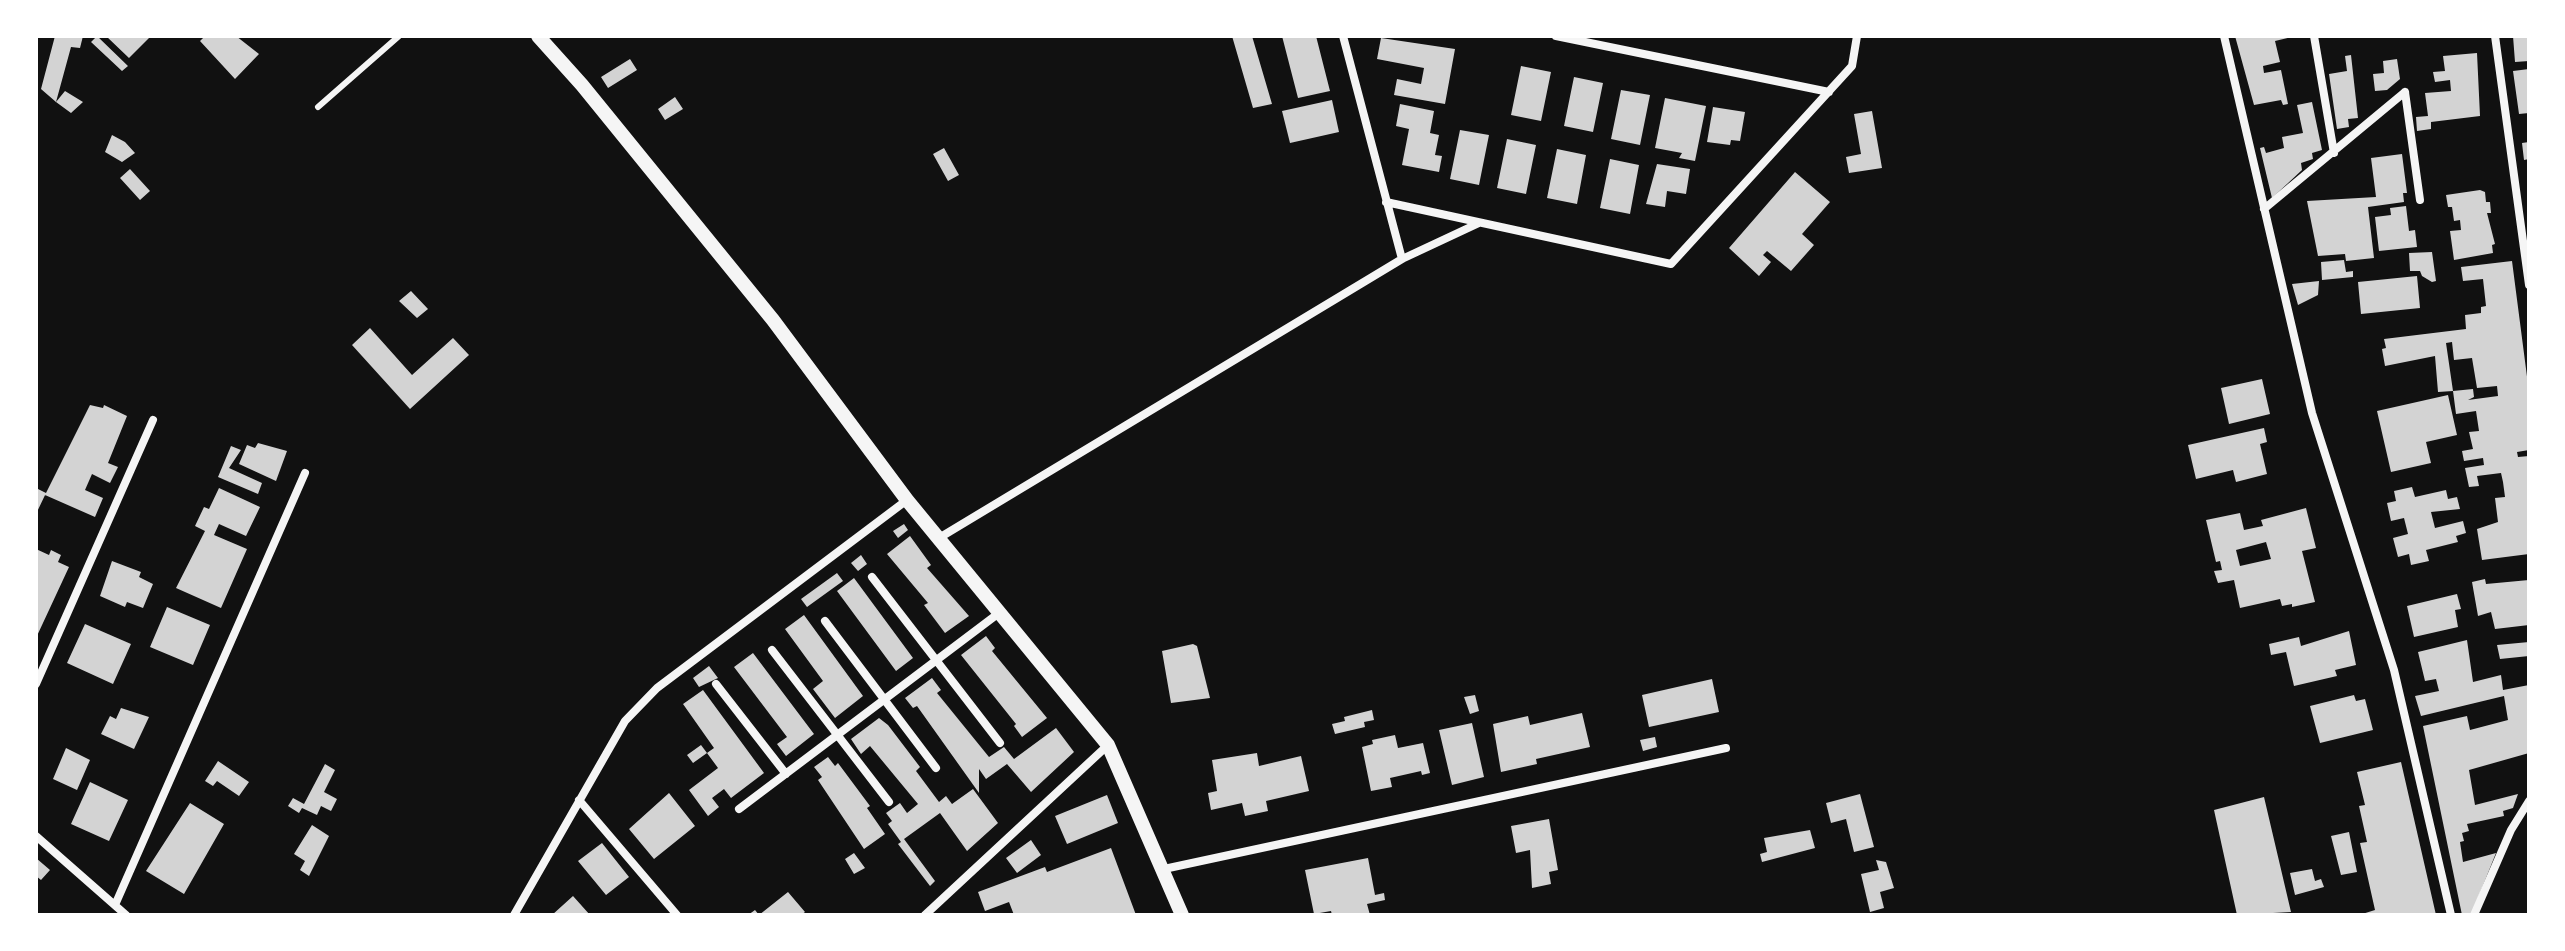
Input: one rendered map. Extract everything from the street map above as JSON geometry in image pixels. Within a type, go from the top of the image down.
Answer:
[{"type":"street","points":[[538,36],[582,85],[773,320],[907,500],[1108,745],[1182,915]]},
{"type":"street","points":[[1343,36],[1402,259]]},
{"type":"street","points":[[1556,36],[1829,92]]},
{"type":"street","points":[[1386,202],[1671,264],[1852,66],[1857,36]]},
{"type":"street","points":[[2224,36],[2312,413],[2394,670],[2451,915]]},
{"type":"street","points":[[2314,36],[2334,153]]},
{"type":"street","points":[[2495,36],[2529,285]]},
{"type":"street","points":[[2264,209],[2405,92],[2420,200]]},
{"type":"street","points":[[939,538],[1402,259],[1479,223]]},
{"type":"street","points":[[36,684],[153,420]]},
{"type":"street","points":[[115,905],[305,473]]},
{"type":"street","points":[[514,915],[625,721],[657,688],[907,500]]},
{"type":"street","points":[[872,577],[1000,743]]},
{"type":"street","points":[[739,809],[999,613]]},
{"type":"street","points":[[825,621],[936,768]]},
{"type":"street","points":[[772,650],[889,802]]},
{"type":"street","points":[[716,684],[786,774]]},
{"type":"street","points":[[925,915],[1108,745]]},
{"type":"street","points":[[1164,869],[1726,748]]},
{"type":"street","points":[[579,800],[673,914]]},
{"type":"street","points":[[2474,915],[2511,830],[2529,801]]},
{"type":"street","points":[[36,836],[126,915]]},
{"type":"lane","points":[[318,107],[399,36]]},
{"type":"building","points":[[55,36],[83,36],[80,48],[71,47],[56,102],[41,89]]},
{"type":"building","points":[[97,36],[128,66],[122,71],[91,42]]},
{"type":"building","points":[[106,36],[148,36],[149,38],[129,58]]},
{"type":"building","points":[[205,36],[236,36],[259,54],[235,79],[200,41]]},
{"type":"building","points":[[1232,36],[1252,36],[1272,104],[1253,108]]},
{"type":"building","points":[[1282,36],[1316,36],[1330,91],[1298,98]]},
{"type":"building","points":[[2235,36],[2296,36],[2275,41],[2280,62],[2263,66],[2264,73],[2281,70],[2288,104],[2283,105],[2281,100],[2254,105]]},
{"type":"building","points":[[2513,36],[2529,36],[2529,61],[2515,62]]},
{"type":"building","points":[[1381,38],[1455,49],[1445,104],[1394,95],[1397,79],[1421,84],[1424,68],[1377,59]]},
{"type":"building","points":[[2477,53],[2480,116],[2431,122],[2431,129],[2417,131],[2416,117],[2428,116],[2425,93],[2451,91],[2450,80],[2435,82],[2433,72],[2445,71],[2443,56]]},
{"type":"building","points":[[2351,55],[2358,118],[2348,119],[2349,127],[2337,129],[2329,74],[2347,71],[2345,56]]},
{"type":"building","points":[[630,59],[637,70],[608,88],[601,77]]},
{"type":"building","points":[[2397,59],[2400,79],[2387,90],[2375,91],[2373,74],[2384,73],[2383,61]]},
{"type":"building","points":[[1521,66],[1551,72],[1541,121],[1511,115]]},
{"type":"building","points":[[2529,69],[2529,113],[2519,114],[2513,71]]},
{"type":"building","points":[[1574,77],[1603,83],[1593,132],[1564,126]]},
{"type":"building","points":[[1621,90],[1650,95],[1640,145],[1611,139]]},
{"type":"building","points":[[65,91],[83,102],[71,113],[56,102]]},
{"type":"building","points":[[675,97],[683,109],[665,120],[658,109]]},
{"type":"building","points":[[1665,98],[1706,106],[1695,161],[1679,158],[1682,153],[1655,148]]},
{"type":"building","points":[[1332,100],[1339,132],[1290,143],[1282,111]]},
{"type":"building","points":[[2312,102],[2322,150],[2312,153],[2313,159],[2301,163],[2302,170],[2272,198],[2260,148],[2264,147],[2266,153],[2284,148],[2282,137],[2303,133],[2297,105]]},
{"type":"building","points":[[1400,104],[1434,111],[1430,133],[1439,135],[1435,155],[1442,156],[1439,172],[1402,165],[1409,129],[1396,126]]},
{"type":"building","points":[[1713,107],[1745,112],[1740,141],[1731,140],[1730,145],[1707,142]]},
{"type":"building","points":[[1872,111],[1882,168],[1849,173],[1846,157],[1861,154],[1854,114]]},
{"type":"building","points":[[1460,130],[1489,135],[1479,185],[1450,179]]},
{"type":"building","points":[[112,135],[125,142],[135,153],[122,162],[105,152]]},
{"type":"building","points":[[1507,139],[1536,145],[1526,194],[1497,188]]},
{"type":"building","points":[[2529,142],[2529,159],[2524,160],[2522,143]]},
{"type":"building","points":[[944,148],[959,175],[948,181],[933,154]]},
{"type":"building","points":[[1557,149],[1586,155],[1577,204],[1547,198]]},
{"type":"building","points":[[2402,154],[2407,193],[2403,193],[2404,202],[2368,207],[2374,258],[2346,261],[2345,254],[2318,256],[2307,201],[2376,197],[2371,158]]},
{"type":"building","points":[[1610,159],[1639,165],[1630,214],[1600,208]]},
{"type":"building","points":[[1657,164],[1690,169],[1686,194],[1667,191],[1665,207],[1646,204]]},
{"type":"building","points":[[130,169],[150,191],[140,200],[120,178]]},
{"type":"building","points":[[1795,172],[1830,202],[1802,234],[1814,245],[1791,271],[1767,251],[1763,255],[1771,262],[1759,276],[1729,248]]},
{"type":"building","points":[[2485,192],[2486,202],[2490,202],[2491,213],[2487,213],[2495,244],[2492,245],[2493,253],[2454,260],[2450,231],[2461,230],[2460,220],[2454,221],[2446,195]]},
{"type":"building","points":[[2406,206],[2409,231],[2415,230],[2417,247],[2379,251],[2375,217],[2391,215],[2390,208]]},
{"type":"building","points":[[2432,252],[2436,281],[2432,282],[2420,271],[2410,271],[2409,253]]},
{"type":"building","points":[[2344,260],[2346,272],[2353,271],[2353,277],[2322,280],[2321,262]]},
{"type":"building","points":[[2512,261],[2529,392],[2529,450],[2517,452],[2518,457],[2529,456],[2529,554],[2482,560],[2477,529],[2498,522],[2495,498],[2505,497],[2503,482],[2501,473],[2477,476],[2479,486],[2469,487],[2465,468],[2484,465],[2483,458],[2464,461],[2462,451],[2473,449],[2469,432],[2479,431],[2476,411],[2456,414],[2453,391],[2438,392],[2435,356],[2385,366],[2384,339],[2466,329],[2465,315],[2481,313],[2481,307],[2486,306],[2483,279],[2463,281],[2461,267]],"holes":[[[2452,342],[2454,360],[2472,358],[2477,388],[2497,386],[2498,396],[2468,400],[2474,397],[2473,389],[2453,391],[2446,343]]]},
{"type":"building","points":[[2417,276],[2420,308],[2361,314],[2358,282]]},
{"type":"building","points":[[2319,281],[2318,295],[2298,305],[2292,284]]},
{"type":"building","points":[[411,291],[428,309],[417,318],[399,301]]},
{"type":"building","points":[[370,328],[412,375],[453,338],[469,355],[410,409],[352,345]]},
{"type":"building","points":[[2262,379],[2270,414],[2229,424],[2221,388]]},
{"type":"building","points":[[2448,395],[2457,435],[2426,442],[2431,463],[2391,472],[2377,411]]},
{"type":"building","points":[[90,405],[103,408],[104,405],[127,416],[108,463],[118,467],[110,483],[92,474],[85,490],[103,498],[95,517],[45,495]]},
{"type":"building","points":[[2264,428],[2267,442],[2260,444],[2267,474],[2236,482],[2233,470],[2196,479],[2188,445]]},
{"type":"building","points":[[258,443],[287,451],[276,481],[239,464],[247,445],[255,448]]},
{"type":"building","points":[[231,446],[241,450],[229,468],[262,483],[258,494],[218,477]]},
{"type":"building","points":[[2412,487],[2415,497],[2446,490],[2448,499],[2457,497],[2460,509],[2431,512],[2435,528],[2463,521],[2466,533],[2456,536],[2458,542],[2426,550],[2429,561],[2411,565],[2409,554],[2398,557],[2393,538],[2408,534],[2404,518],[2391,521],[2387,503],[2396,501],[2394,491]]},
{"type":"building","points":[[36,488],[46,493],[36,514]]},
{"type":"building","points":[[219,488],[260,507],[246,536],[219,524],[214,535],[247,549],[221,608],[176,588],[205,531],[195,526],[204,507],[209,509]]},
{"type":"building","points":[[2306,508],[2316,548],[2302,551],[2315,602],[2292,607],[2292,604],[2282,606],[2280,599],[2240,608],[2234,580],[2218,583],[2214,571],[2222,570],[2220,561],[2216,562],[2206,520],[2240,513],[2244,530],[2263,526],[2261,520]],"holes":[[[2266,542],[2271,559],[2240,566],[2236,550]]]},
{"type":"building","points":[[904,524],[908,530],[898,538],[893,531]]},
{"type":"building","points":[[910,536],[931,565],[927,568],[969,616],[945,633],[924,605],[928,603],[887,554]]},
{"type":"building","points":[[36,549],[49,555],[51,550],[61,555],[58,562],[69,567],[36,638]]},
{"type":"building","points":[[861,555],[867,564],[858,571],[851,563]]},
{"type":"building","points":[[112,561],[141,572],[139,577],[153,584],[143,608],[127,602],[125,607],[100,596]]},
{"type":"building","points":[[837,573],[843,581],[807,607],[801,599]]},
{"type":"building","points":[[854,578],[913,658],[896,671],[837,591]]},
{"type":"building","points":[[2485,579],[2486,584],[2529,580],[2529,625],[2495,629],[2491,612],[2478,616],[2472,582]]},
{"type":"building","points":[[2457,594],[2461,609],[2455,610],[2458,627],[2414,637],[2407,606]]},
{"type":"building","points":[[167,607],[210,625],[193,665],[150,647]]},
{"type":"building","points":[[804,615],[863,696],[835,718],[813,689],[823,681],[785,629]]},
{"type":"building","points":[[85,624],[131,644],[113,684],[67,663]]},
{"type":"building","points":[[2349,631],[2356,665],[2335,670],[2337,676],[2294,686],[2286,652],[2271,655],[2269,644],[2299,637],[2301,646]]},
{"type":"building","points":[[986,636],[995,648],[992,651],[1047,718],[1022,737],[1014,726],[1016,724],[961,655]]},
{"type":"building","points":[[2467,640],[2473,682],[2501,675],[2503,690],[2529,685],[2529,753],[2469,770],[2475,805],[2518,794],[2513,808],[2503,811],[2504,816],[2467,824],[2469,831],[2462,833],[2463,862],[2496,853],[2471,915],[2462,915],[2423,726],[2467,716],[2470,730],[2508,720],[2504,696],[2421,716],[2415,696],[2439,691],[2436,679],[2425,681],[2418,652]]},
{"type":"building","points":[[2529,642],[2529,656],[2500,659],[2497,645]]},
{"type":"building","points":[[1193,644],[1197,646],[1210,698],[1171,703],[1162,651]]},
{"type":"building","points":[[753,653],[814,734],[786,756],[777,744],[787,737],[734,667]]},
{"type":"building","points":[[709,666],[718,678],[699,687],[693,678]]},
{"type":"building","points":[[932,678],[941,690],[937,693],[989,757],[1004,747],[1014,759],[1056,728],[1074,752],[1031,792],[1007,764],[986,779],[979,769],[979,793],[917,706],[913,708],[905,698]]},
{"type":"building","points":[[1712,679],[1719,712],[1649,727],[1642,695]]},
{"type":"building","points":[[703,690],[764,773],[731,798],[724,789],[712,798],[719,807],[708,816],[689,790],[718,768],[707,753],[714,748],[683,704]]},
{"type":"building","points":[[1475,695],[1479,711],[1470,714],[1464,697]]},
{"type":"building","points":[[2354,695],[2356,701],[2365,699],[2373,730],[2320,743],[2310,706]]},
{"type":"building","points":[[121,708],[149,717],[134,749],[101,734],[110,716],[116,719]]},
{"type":"building","points":[[1372,710],[1374,720],[1364,722],[1365,727],[1335,734],[1332,724],[1345,721],[1344,717]]},
{"type":"building","points":[[1582,713],[1590,747],[1536,759],[1537,764],[1501,772],[1493,724],[1528,716],[1530,725]]},
{"type":"building","points":[[879,718],[888,725],[920,767],[916,771],[939,802],[946,796],[952,804],[973,789],[998,823],[967,851],[940,813],[904,839],[935,881],[930,886],[898,844],[901,842],[888,824],[892,821],[886,813],[900,803],[907,813],[918,804],[870,746],[861,754],[851,739]]},
{"type":"building","points":[[1472,723],[1484,777],[1452,785],[1439,730]]},
{"type":"building","points":[[1395,735],[1398,748],[1423,743],[1430,773],[1422,775],[1421,771],[1390,778],[1392,787],[1371,791],[1362,747],[1373,744],[1372,740]]},
{"type":"building","points":[[1655,737],[1657,747],[1643,751],[1640,740]]},
{"type":"building","points":[[701,745],[707,753],[693,763],[687,755]]},
{"type":"building","points":[[66,748],[90,760],[77,790],[53,779]]},
{"type":"building","points":[[1257,753],[1259,766],[1301,756],[1309,791],[1266,801],[1268,811],[1245,816],[1242,803],[1211,810],[1208,793],[1217,791],[1212,760]]},
{"type":"building","points":[[828,757],[835,766],[838,763],[870,806],[867,808],[885,834],[864,849],[818,780],[822,777],[814,767]]},
{"type":"building","points":[[218,761],[249,782],[239,796],[217,781],[213,786],[205,781]]},
{"type":"building","points":[[2401,762],[2436,915],[2359,915],[2375,910],[2360,843],[2367,842],[2359,806],[2365,805],[2357,772]]},
{"type":"building","points":[[325,764],[335,770],[324,792],[337,799],[331,811],[321,806],[317,815],[302,808],[299,813],[288,806],[293,798],[304,804]]},
{"type":"building","points":[[90,782],[128,800],[109,841],[71,824]]},
{"type":"building","points":[[669,793],[695,826],[654,859],[629,829]]},
{"type":"building","points":[[1860,794],[1874,847],[1854,852],[1846,819],[1831,823],[1826,803]]},
{"type":"building","points":[[1107,795],[1118,823],[1067,844],[1055,816]]},
{"type":"building","points":[[2264,797],[2291,912],[2237,915],[2214,810]]},
{"type":"building","points":[[190,803],[224,824],[184,894],[146,871]]},
{"type":"building","points":[[1549,819],[1558,870],[1549,872],[1551,884],[1532,888],[1530,850],[1516,853],[1511,826]]},
{"type":"building","points":[[312,825],[329,836],[309,876],[300,870],[305,861],[294,854]]},
{"type":"building","points":[[1810,830],[1815,848],[1762,862],[1760,854],[1767,852],[1764,838]]},
{"type":"building","points":[[2349,832],[2357,872],[2341,875],[2331,836]]},
{"type":"building","points":[[1031,840],[1041,855],[1017,873],[1006,858]]},
{"type":"building","points":[[602,843],[629,877],[606,895],[578,861]]},
{"type":"building","points":[[1111,848],[1136,915],[1014,915],[1009,902],[985,911],[978,892],[1045,867],[1047,872]]},
{"type":"building","points":[[854,853],[865,868],[854,874],[845,859]]},
{"type":"building","points":[[36,858],[50,870],[41,880],[36,876]]},
{"type":"building","points":[[1368,858],[1375,895],[1384,893],[1385,900],[1367,904],[1370,915],[1332,915],[1331,911],[1314,914],[1305,870]]},
{"type":"building","points":[[1876,860],[1886,862],[1894,888],[1880,892],[1884,908],[1870,912],[1861,874],[1879,870]]},
{"type":"building","points":[[2312,869],[2315,881],[2321,879],[2324,887],[2295,895],[2290,873]]},
{"type":"building","points":[[788,892],[805,912],[801,915],[759,915]]},
{"type":"building","points":[[573,896],[590,915],[552,915]]}]
